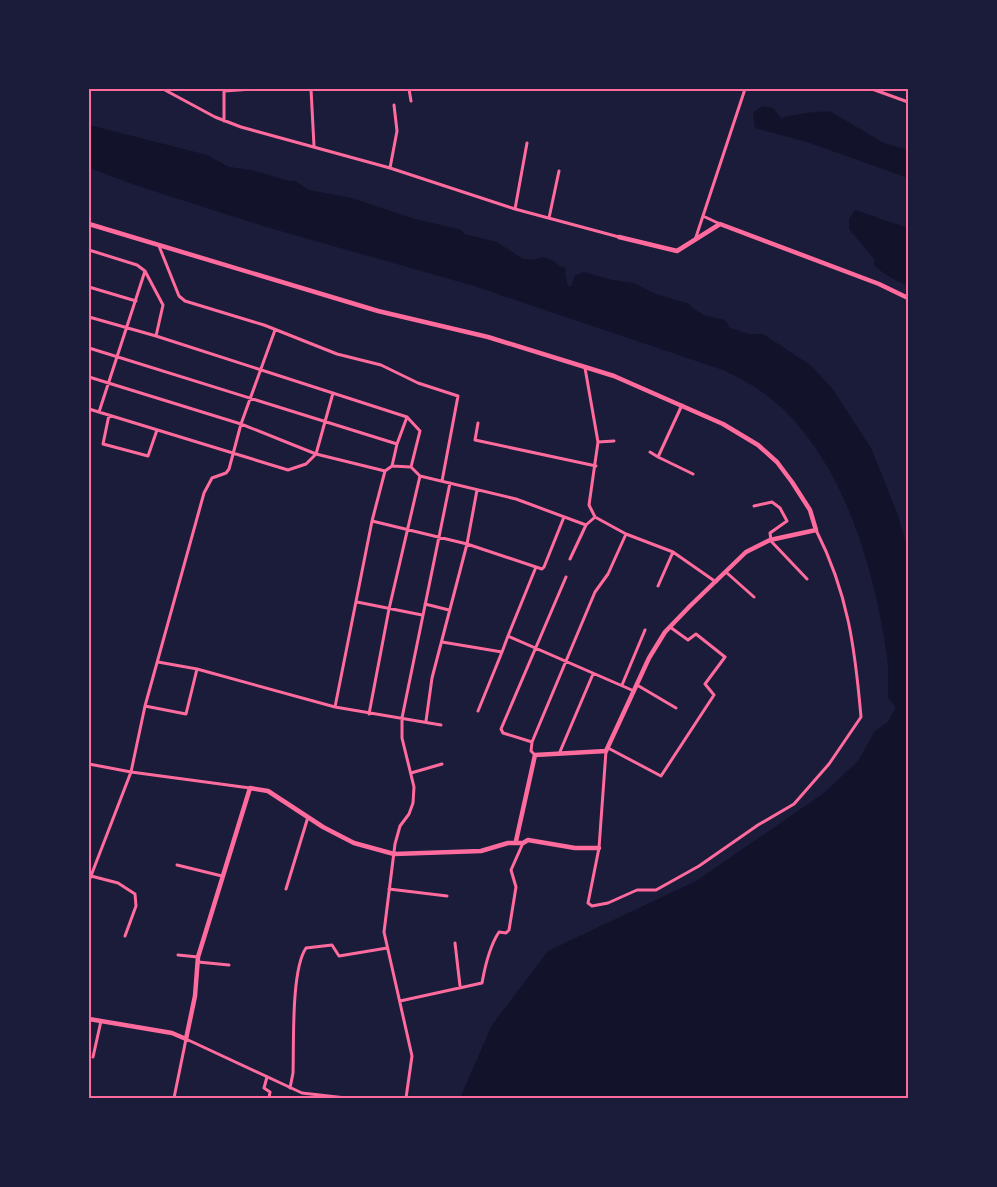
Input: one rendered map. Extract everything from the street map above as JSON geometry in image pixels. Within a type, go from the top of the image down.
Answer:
[{"type":"street","points":[[163,89],[224,121],[390,168],[515,209],[618,237],[677,251],[720,224]]},
{"type":"street","points":[[224,121],[224,90],[253,89]]},
{"type":"street","points":[[311,89],[314,146]]},
{"type":"street","points":[[409,89],[412,101]]},
{"type":"street","points":[[695,240],[745,89]]},
{"type":"street","points":[[872,89],[908,102]]},
{"type":"street","points":[[390,168],[397,131],[394,105]]},
{"type":"street","points":[[515,209],[527,143]]},
{"type":"street","points":[[549,218],[559,171]]},
{"type":"street","points":[[703,216],[879,284],[908,298]]},
{"type":"street","points":[[89,224],[378,311],[488,336],[614,376],[723,424],[758,445],[777,462],[810,510],[816,530],[831,559],[849,617],[861,717],[829,764],[794,804],[758,824],[678,878],[656,890],[637,890],[608,902],[592,906],[588,903],[599,848],[607,749],[649,658],[670,627],[746,552],[770,540],[816,530]]},
{"type":"street","points":[[159,246],[181,299],[275,330],[337,354],[381,365],[418,382],[458,396],[442,481]]},
{"type":"street","points":[[89,250],[137,265],[145,271],[164,305],[156,336]]},
{"type":"street","points":[[99,412],[128,328],[145,271]]},
{"type":"street","points":[[89,287],[136,301]]},
{"type":"street","points":[[89,317],[156,336],[407,417],[420,432],[411,467]]},
{"type":"street","points":[[89,881],[131,772],[145,706],[204,493],[212,478],[226,473],[234,453],[241,424],[275,330]]},
{"type":"street","points":[[89,348],[397,444]]},
{"type":"street","points":[[585,368],[598,442],[589,505],[594,517],[626,534],[672,552],[716,582]]},
{"type":"street","points":[[89,377],[241,424],[316,454],[385,471]]},
{"type":"street","points":[[89,409],[234,453],[281,470],[288,470],[306,464],[316,454],[333,393]]},
{"type":"street","points":[[658,457],[682,406]]},
{"type":"street","points":[[109,415],[103,444],[148,456],[157,430]]},
{"type":"street","points":[[392,466],[397,444],[407,417]]},
{"type":"street","points":[[478,423],[475,440],[596,466]]},
{"type":"street","points":[[598,442],[614,441]]},
{"type":"street","points":[[650,452],[692,474]]},
{"type":"street","points":[[335,707],[372,521],[385,471],[392,466],[411,467],[420,476],[516,499],[586,525]]},
{"type":"street","points":[[369,714],[389,609],[420,476]]},
{"type":"street","points":[[406,1098],[412,1056],[387,948],[385,921],[394,854],[400,826],[409,814],[413,803],[414,787],[402,738],[402,718],[450,483]]},
{"type":"street","points":[[426,721],[432,678],[467,544],[477,490]]},
{"type":"street","points":[[754,506],[772,502],[780,508],[787,521],[770,533],[770,540],[807,579]]},
{"type":"street","points":[[372,521],[467,544],[542,569],[564,517]]},
{"type":"street","points":[[570,559],[586,525],[594,517]]},
{"type":"street","points":[[626,534],[608,574],[595,592],[564,661],[532,742],[531,751],[535,755],[607,749],[661,776],[714,695],[705,684],[725,657],[696,634],[688,640],[670,627]]},
{"type":"street","points":[[658,586],[672,552]]},
{"type":"street","points":[[478,711],[536,567]]},
{"type":"street","points":[[727,572],[754,597]]},
{"type":"street","points":[[532,742],[504,734],[500,730],[566,577]]},
{"type":"street","points":[[356,602],[422,615]]},
{"type":"street","points":[[425,604],[449,610]]},
{"type":"street","points":[[622,685],[645,630]]},
{"type":"street","points":[[508,636],[634,691]]},
{"type":"street","points":[[442,642],[502,652]]},
{"type":"street","points":[[158,662],[197,669],[335,707],[369,714],[441,724]]},
{"type":"street","points":[[145,706],[186,714],[197,669]]},
{"type":"street","points":[[559,754],[593,674]]},
{"type":"street","points":[[637,685],[676,708]]},
{"type":"street","points":[[516,841],[535,755]]},
{"type":"street","points":[[89,764],[131,772],[268,791],[308,817],[354,843],[394,854],[481,852],[516,841],[523,843]]},
{"type":"street","points":[[410,773],[442,764]]},
{"type":"street","points":[[174,1098],[195,996],[198,960],[250,788]]},
{"type":"street","points":[[286,889],[308,817]]},
{"type":"street","points":[[400,1001],[460,986],[482,983],[486,963],[495,938],[499,932],[508,931],[516,887],[511,870],[523,843],[528,840],[575,848],[599,848]]},
{"type":"street","points":[[177,864],[222,876]]},
{"type":"street","points":[[91,876],[118,883],[135,894],[136,906],[126,936]]},
{"type":"street","points":[[389,889],[447,896]]},
{"type":"street","points":[[456,943],[460,986]]},
{"type":"street","points":[[290,1088],[293,1073],[296,998],[301,955],[306,948],[332,945],[339,956],[387,948]]},
{"type":"street","points":[[178,955],[229,965]]},
{"type":"street","points":[[89,1019],[172,1033],[302,1093],[346,1098]]},
{"type":"street","points":[[92,1057],[101,1021]]},
{"type":"street","points":[[267,1076],[264,1088],[270,1092],[269,1098]]},
{"type":"shaded area","points":[[762,106],[773,108],[781,118],[814,112],[831,112],[884,143],[908,150],[908,178],[807,142],[755,128],[753,113]]},
{"type":"shaded area","points":[[89,125],[207,155],[229,167],[251,170],[295,181],[309,190],[352,198],[415,219],[462,230],[464,234],[497,242],[523,259],[532,260],[543,257],[566,268],[565,274],[568,286],[571,287],[575,275],[584,272],[612,280],[633,283],[656,294],[690,304],[692,308],[706,316],[725,320],[730,328],[749,334],[763,334],[810,365],[832,388],[871,448],[898,515],[908,551],[908,1098],[460,1098],[492,1025],[548,951],[696,881],[824,793],[858,761],[875,731],[888,722],[896,707],[888,698],[887,656],[882,624],[866,558],[855,526],[842,494],[826,464],[786,412],[772,399],[749,383],[723,370],[474,286],[263,226],[138,186],[89,168]]},
{"type":"shaded area","points":[[855,210],[908,228],[908,286],[874,265],[875,260],[849,229],[849,219]]}]
